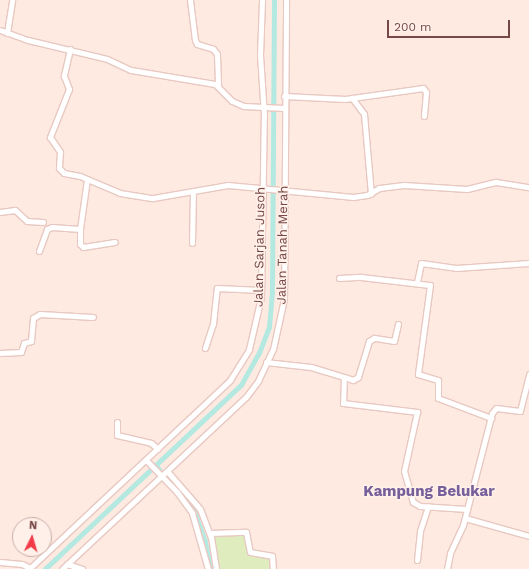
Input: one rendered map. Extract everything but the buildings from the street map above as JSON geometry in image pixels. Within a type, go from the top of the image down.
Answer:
[{"type":"street","points":[[7,33],[12,0]]},
{"type":"street","points":[[190,0],[195,40],[202,47],[214,49],[217,54],[218,86]]},
{"type":"street","name":"Jalan Sarjan Jusoh","points":[[29,569],[148,462],[158,449],[238,370],[254,337],[261,290],[266,107],[260,54],[262,0]]},
{"type":"street","name":"Jalan Tanah Merah","points":[[62,569],[159,474],[167,471],[250,393],[277,338],[284,299],[281,191],[281,108],[284,96],[288,37],[286,0]]},
{"type":"street","points":[[0,30],[107,59],[131,70],[210,82],[218,86],[238,104],[281,108]]},
{"type":"street","points":[[70,49],[64,76],[69,90],[50,140],[60,152],[61,171],[87,179],[131,196],[153,198],[193,193],[225,185],[353,197],[371,194],[380,188],[404,185],[467,189],[496,182],[529,187]]},
{"type":"street","points":[[284,96],[352,98],[423,88],[426,92],[424,116]]},
{"type":"street","points":[[352,98],[364,114],[371,194]]},
{"type":"street","points":[[87,179],[80,229],[80,244],[83,247],[115,242]]},
{"type":"street","points":[[192,243],[193,193]]},
{"type":"street","points":[[0,212],[15,210],[27,221],[43,222]]},
{"type":"street","points":[[39,251],[47,229],[52,227],[80,229]]},
{"type":"street","points":[[417,282],[420,263],[456,268],[529,263]]},
{"type":"street","points":[[339,278],[361,277],[417,282],[431,286],[418,374],[438,380],[438,398],[491,418]]},
{"type":"street","points":[[205,348],[213,324],[217,288],[261,290]]},
{"type":"street","points":[[0,353],[21,352],[24,342],[31,341],[33,318],[40,314],[93,317]]},
{"type":"street","points":[[266,362],[311,366],[353,380],[358,378],[370,341],[374,338],[394,341],[398,324]]},
{"type":"street","points":[[447,569],[465,518],[491,418],[496,408],[520,411],[529,374]]},
{"type":"street","points":[[344,378],[343,403],[417,412],[404,475],[409,482],[413,502],[428,506],[467,509]]},
{"type":"street","points":[[117,422],[117,435],[151,443],[158,449]]},
{"type":"street","points":[[148,462],[192,513],[210,560],[216,569]]},
{"type":"street","points":[[167,471],[196,503],[210,533],[210,560],[208,569]]},
{"type":"street","points":[[417,560],[420,531],[428,506]]},
{"type":"street","points":[[465,518],[529,536]]},
{"type":"street","points":[[210,533],[246,532],[250,552],[272,556],[273,569]]},
{"type":"street","points":[[0,562],[22,564],[29,569]]},
{"type":"street","points":[[67,564],[82,569]]},
{"type":"green space","points":[[244,533],[248,555],[270,557],[271,569],[217,569],[211,535]]},
{"type":"waterway","points":[[45,569],[241,385],[259,353],[269,327],[272,291],[274,0]]},
{"type":"waterway","points":[[156,465],[160,470]]},
{"type":"waterway","points":[[166,476],[194,510],[205,540],[211,569]]},
{"type":"district","name":"Kampung Belukar","points":[[429,492]]}]
